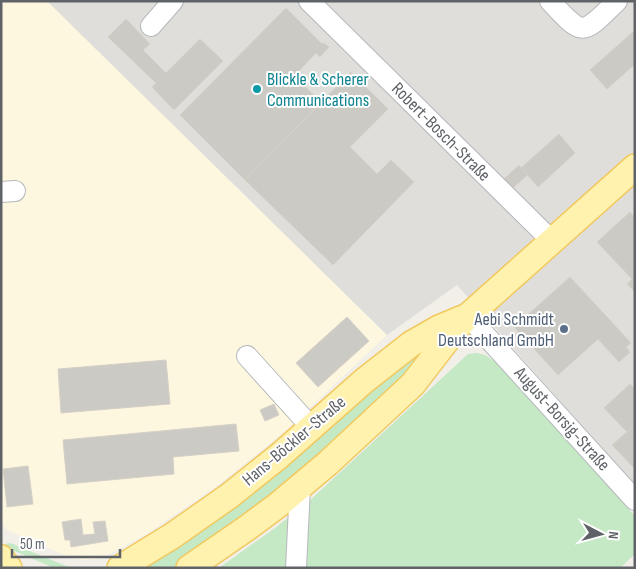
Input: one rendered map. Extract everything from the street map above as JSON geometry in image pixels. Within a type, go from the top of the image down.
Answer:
[{"type":"main road","name":"Hans-Böckler-Straße","points":[[189,568],[247,528],[300,487],[413,384],[468,316],[635,167]]},
{"type":"main road","name":"Hans-Böckler-Straße","points":[[120,568],[172,536],[229,496],[410,344],[439,328],[468,316]]},
{"type":"main road","points":[[1,558],[9,568]]},
{"type":"street","points":[[151,26],[173,1]]},
{"type":"street","name":"Robert-Bosch-Straße","points":[[309,1],[552,242]]},
{"type":"street","points":[[550,1],[570,23],[580,28],[587,28],[617,1]]},
{"type":"street","name":"August-Borsig-Straße","points":[[468,316],[635,500]]},
{"type":"street","points":[[247,356],[312,428]]},
{"type":"street","points":[[296,568],[300,487]]},
{"type":"shaded area","points":[[1,1],[47,1],[387,335],[284,432],[218,485],[148,533],[102,558],[86,560],[71,558],[6,529],[1,523]]},
{"type":"shaded area","points":[[47,1],[635,1],[635,485],[457,285],[387,335]]},
{"type":"green space","points":[[434,347],[350,434],[177,568],[133,568],[406,353]]},
{"type":"green space","points":[[468,354],[485,355],[496,362],[635,516],[635,554],[620,568],[305,568],[307,503]]},
{"type":"green space","points":[[294,513],[291,568],[219,568],[275,528]]},
{"type":"green space","points":[[8,543],[71,568],[54,568],[3,546]]},
{"type":"building","name":"Blickle & Scherer Communications","points":[[286,8],[322,44],[324,43],[329,47],[320,57],[316,53],[294,76],[321,102],[245,180],[180,115]]},
{"type":"building","points":[[126,19],[150,44],[143,50],[166,73],[200,39],[223,61],[174,110],[152,87],[156,83],[108,37]]},
{"type":"building","points":[[635,30],[635,64],[607,89],[590,70]]},
{"type":"building","points":[[351,72],[388,109],[350,147],[377,174],[391,160],[414,182],[333,265],[245,180]]},
{"type":"building","points":[[559,134],[575,153],[538,187],[521,168]]},
{"type":"building","points":[[519,165],[527,175],[511,190],[502,181]]},
{"type":"building","points":[[630,212],[635,218],[635,292],[627,284],[632,279],[597,242]]},
{"type":"building","points":[[570,277],[631,343],[626,347],[630,352],[619,362],[598,339],[558,375],[514,327]]},
{"type":"building","points":[[347,317],[369,341],[318,387],[296,363]]},
{"type":"building","points":[[166,360],[170,404],[61,413],[58,369]]},
{"type":"building","points":[[630,384],[635,389],[635,425],[627,432],[604,408]]},
{"type":"building","points":[[274,404],[279,415],[265,421],[260,410]]},
{"type":"building","points":[[236,424],[239,451],[173,457],[174,474],[67,484],[63,440]]},
{"type":"building","points":[[635,425],[635,469],[612,445]]},
{"type":"building","points":[[28,466],[33,504],[7,507],[3,469]]},
{"type":"building","points":[[81,519],[83,535],[95,534],[93,522],[105,521],[108,541],[71,547],[70,540],[65,540],[62,522]]},
{"type":"place","name":"Blickle & Scherer Communications","points":[[257,89]]},
{"type":"place","name":"Aebi Schmidt Deutschland GmbH","points":[[564,329]]}]
